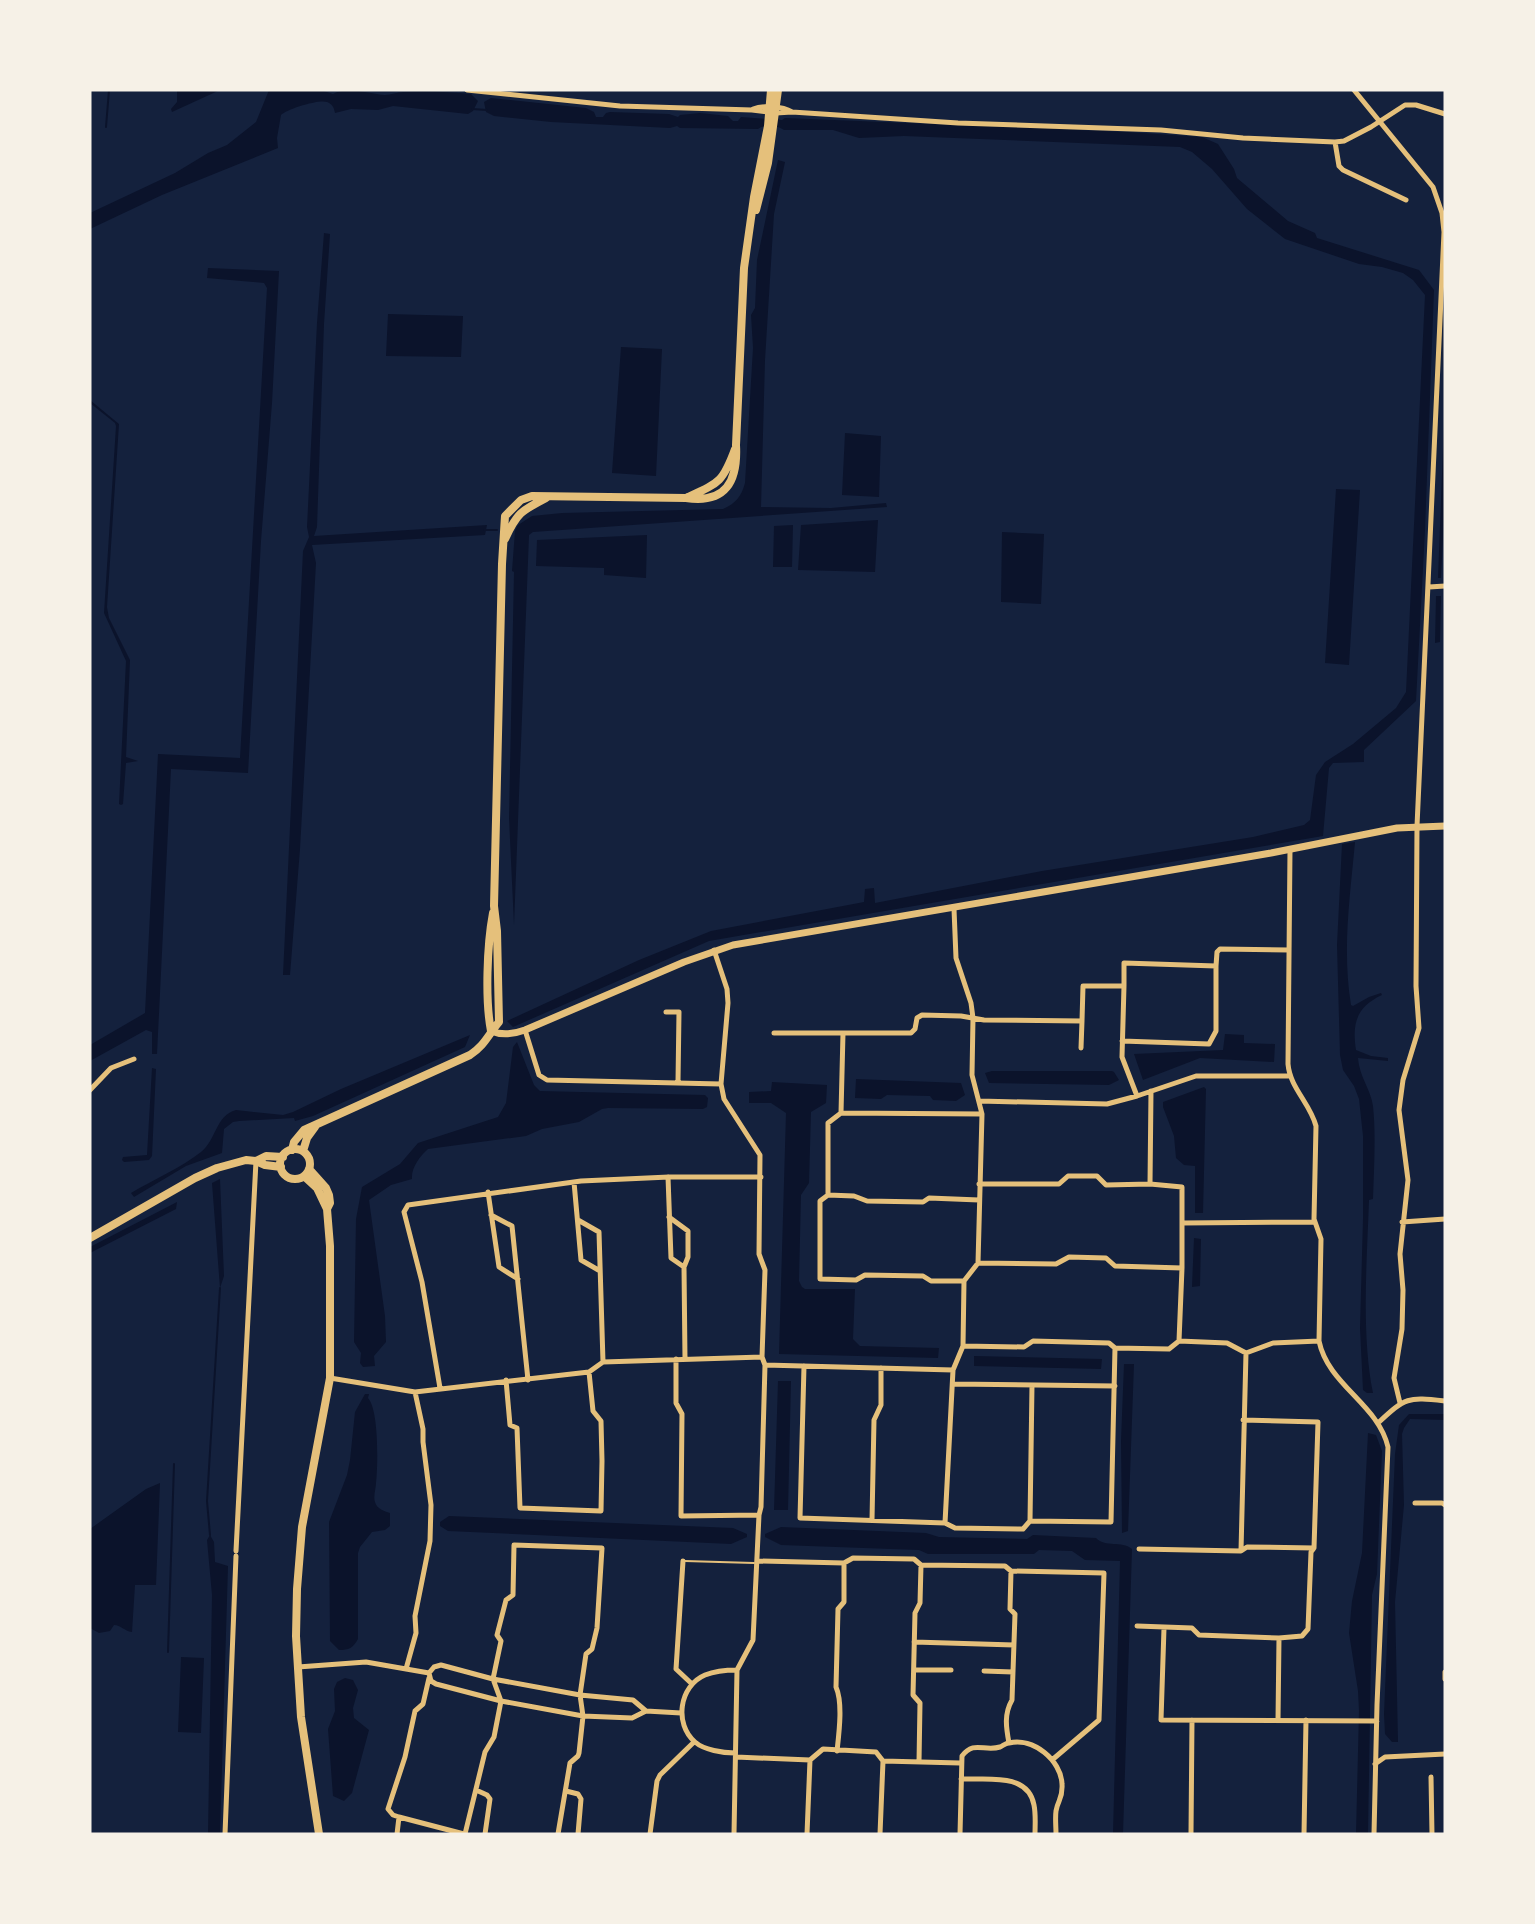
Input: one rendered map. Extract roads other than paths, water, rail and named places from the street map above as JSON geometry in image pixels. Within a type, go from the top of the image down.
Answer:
[{"type":"main road","points":[[771,90],[772,117]]},
{"type":"main road","points":[[307,1172],[297,1179],[290,1178],[281,1167],[283,1157],[292,1150],[300,1133],[470,1055],[487,1041],[500,1017],[494,906],[504,540],[520,513],[547,497],[686,498],[709,489],[722,478],[736,444],[744,268],[752,220],[760,197],[778,90]]},
{"type":"main road","points":[[303,1151],[307,1138],[316,1126]]},
{"type":"main road","points":[[292,1150],[303,1151],[309,1159],[307,1172],[327,1209],[330,1246],[330,1378],[302,1527],[297,1589],[301,1717],[319,1834]]},
{"type":"main road","points":[[256,1161],[266,1156],[283,1157]]},
{"type":"main road","points":[[90,1238],[217,1167],[239,1161],[256,1161],[281,1167]]},
{"type":"main road","points":[[314,1834],[316,1822]]},
{"type":"street","points":[[466,90],[620,106],[752,110],[760,107],[772,117],[792,112],[958,123],[1161,130],[1243,138],[1335,142],[1344,141],[1371,127],[1405,105],[1416,105],[1445,114]]},
{"type":"street","points":[[1354,90],[1433,187],[1443,220],[1443,269],[1418,826],[1416,986],[1419,1028],[1400,1095],[1399,1110],[1408,1180],[1400,1254],[1403,1290],[1402,1329],[1394,1378],[1400,1403]]},
{"type":"street","points":[[1335,142],[1339,166],[1343,170],[1406,200]]},
{"type":"street","points":[[1429,587],[1445,586]]},
{"type":"street","points":[[491,1031],[498,1034],[514,1034],[714,950],[1290,850],[1397,828],[1445,826]]},
{"type":"street","points":[[1290,850],[1289,1076],[1316,1126],[1315,1222],[1321,1239],[1319,1341],[1321,1352],[1329,1367],[1378,1423],[1385,1434],[1388,1447],[1375,1720],[1374,1834]]},
{"type":"street","points":[[945,1523],[953,1371],[963,1346],[964,1281],[978,1263],[982,1114],[972,1075],[974,1018],[956,958],[954,909]]},
{"type":"street","points":[[1122,1041],[1209,1044],[1215,1031],[1217,952],[1220,949],[1289,950]]},
{"type":"street","points":[[714,950],[727,989],[728,1003],[721,1084],[724,1099],[760,1155],[759,1254],[765,1270],[761,1507],[753,1640],[737,1670],[734,1834]]},
{"type":"street","points":[[1137,1096],[1122,1057],[1124,963],[1216,966]]},
{"type":"street","points":[[1081,1048],[1083,986],[1124,986]]},
{"type":"street","points":[[666,1012],[679,1012],[678,1082]]},
{"type":"street","points":[[774,1033],[911,1033],[915,1029],[916,1018],[922,1015],[1082,1021]]},
{"type":"street","points":[[525,1030],[539,1075],[542,1078],[721,1084]]},
{"type":"street","points":[[841,1113],[843,1033]]},
{"type":"street","points":[[90,1090],[111,1068],[134,1059]]},
{"type":"street","points":[[979,1101],[1107,1104],[1196,1076],[1289,1076]]},
{"type":"street","points":[[1150,1184],[1151,1091]]},
{"type":"street","points":[[828,1195],[828,1123],[841,1113],[982,1114]]},
{"type":"street","points":[[225,1834],[236,1553],[256,1161]]},
{"type":"street","points":[[979,1184],[1059,1184],[1068,1176],[1097,1176],[1106,1185],[1150,1184],[1182,1187],[1179,1341]]},
{"type":"street","points":[[440,1388],[422,1282],[404,1212],[408,1204],[574,1182],[668,1177],[760,1177]]},
{"type":"street","points":[[668,1177],[670,1258],[684,1267]]},
{"type":"street","points":[[574,1182],[581,1260],[600,1271]]},
{"type":"street","points":[[488,1192],[499,1267],[518,1279]]},
{"type":"street","points":[[964,1281],[931,1281],[923,1276],[876,1275],[865,1275],[856,1280],[819,1279],[820,1201],[828,1195],[854,1196],[867,1201],[923,1202],[929,1198],[979,1200]]},
{"type":"street","points":[[491,1215],[512,1226],[528,1380]]},
{"type":"street","points":[[669,1217],[688,1231],[688,1257],[684,1267],[685,1359]]},
{"type":"street","points":[[1402,1222],[1445,1219]]},
{"type":"street","points":[[578,1220],[599,1232],[603,1362]]},
{"type":"street","points":[[1182,1223],[1315,1222]]},
{"type":"street","points":[[978,1263],[1056,1264],[1069,1257],[1106,1258],[1115,1266],[1182,1268]]},
{"type":"street","points":[[963,1346],[1024,1347],[1033,1341],[1109,1343],[1115,1348],[1169,1349],[1179,1341],[1227,1343],[1246,1353],[1273,1343],[1319,1341]]},
{"type":"street","points":[[1030,1521],[1111,1522],[1115,1348]]},
{"type":"street","points":[[1241,1551],[1246,1353]]},
{"type":"street","points":[[330,1378],[415,1392],[589,1372],[603,1362],[762,1357]]},
{"type":"street","points":[[676,1359],[676,1403],[682,1414],[681,1516],[759,1515]]},
{"type":"street","points":[[765,1365],[953,1371]]},
{"type":"street","points":[[804,1366],[800,1518],[945,1523],[955,1528],[1023,1529],[1030,1521],[1032,1385]]},
{"type":"street","points":[[872,1520],[874,1420],[881,1405],[881,1368]]},
{"type":"street","points":[[506,1380],[510,1425],[517,1428],[520,1508],[601,1511],[601,1421],[593,1411],[589,1372]]},
{"type":"street","points":[[953,1384],[1114,1386]]},
{"type":"street","points":[[406,1669],[416,1633],[415,1616],[430,1541],[431,1505],[423,1429],[415,1392]]},
{"type":"street","points":[[1378,1423],[1400,1403],[1410,1399],[1445,1401]]},
{"type":"street","points":[[1137,1626],[1192,1628],[1199,1635],[1279,1638],[1302,1636],[1308,1629],[1311,1552],[1314,1548],[1318,1422],[1244,1420]]},
{"type":"street","points":[[1415,1503],[1445,1505]]},
{"type":"street","points":[[558,1834],[570,1763],[579,1753],[583,1716],[580,1695],[586,1654],[592,1649],[597,1628],[603,1548],[514,1545],[513,1595],[506,1600],[497,1635],[501,1641],[493,1679],[501,1701],[494,1737],[485,1752],[465,1834],[399,1817],[393,1815],[388,1809],[405,1757],[415,1710],[423,1704],[429,1673],[434,1667],[441,1665],[493,1679],[580,1695],[633,1700],[646,1711]]},
{"type":"street","points":[[1139,1549],[1241,1551],[1247,1546],[1314,1548]]},
{"type":"street","points":[[757,1562],[844,1563],[853,1558],[914,1559],[921,1565],[1005,1566],[1011,1571],[1104,1573],[1099,1720],[1052,1760]]},
{"type":"street","points":[[683,1561],[676,1669],[692,1684]]},
{"type":"street","points":[[837,1750],[839,1732],[839,1694],[836,1687],[838,1609],[843,1602],[844,1563]]},
{"type":"street","points":[[919,1762],[920,1702],[913,1695],[915,1613],[920,1604],[921,1565]]},
{"type":"street","points":[[1009,1743],[1006,1734],[1006,1709],[1012,1700],[1015,1614],[1010,1609],[1011,1571]]},
{"type":"street","points":[[1164,1628],[1161,1720],[1375,1720]]},
{"type":"street","points":[[1278,1720],[1279,1638]]},
{"type":"street","points":[[914,1642],[1014,1645]]},
{"type":"street","points":[[298,1667],[366,1662],[429,1673]]},
{"type":"street","points":[[737,1670],[704,1675],[692,1684],[684,1698],[681,1713],[686,1729],[694,1742],[704,1748],[735,1755],[810,1760],[823,1749],[876,1752],[884,1761],[880,1834]]},
{"type":"street","points":[[914,1670],[951,1670]]},
{"type":"street","points":[[984,1671],[1013,1672]]},
{"type":"street","points":[[1445,1672],[1445,1679]]},
{"type":"street","points":[[429,1673],[431,1681],[436,1684],[501,1701],[583,1716],[632,1718],[646,1711],[681,1713]]},
{"type":"street","points":[[1191,1834],[1192,1720]]},
{"type":"street","points":[[1304,1834],[1306,1720]]},
{"type":"street","points":[[650,1834],[657,1781],[660,1775],[694,1742]]},
{"type":"street","points":[[960,1834],[960,1763],[967,1749],[1026,1743],[1052,1760],[1062,1781],[1062,1797],[1056,1810],[1056,1834]]},
{"type":"street","points":[[1375,1764],[1385,1757],[1445,1754]]},
{"type":"street","points":[[807,1834],[810,1760]]},
{"type":"street","points":[[884,1761],[960,1763]]},
{"type":"street","points":[[1431,1777],[1432,1834]]},
{"type":"street","points":[[961,1779],[1008,1780],[1024,1786],[1034,1804],[1035,1834]]},
{"type":"street","points":[[476,1790],[490,1799],[484,1834]]},
{"type":"street","points":[[566,1791],[578,1794],[581,1799],[578,1834]]},
{"type":"street","points":[[397,1834],[399,1817]]},
{"type":"lane","points":[[683,1561],[757,1562]]},
{"type":"water","points":[[177,90],[220,90],[172,112],[171,109],[177,102]]},
{"type":"water","points":[[269,90],[321,90],[333,94],[352,91],[385,95],[421,91],[471,94],[478,101],[473,111],[468,114],[393,106],[378,110],[351,109],[335,113],[331,105],[323,101],[296,107],[281,115],[277,138],[278,148],[162,195],[90,229],[90,213],[175,173],[208,153],[227,145],[256,122]]},
{"type":"water","points":[[491,98],[586,108],[594,112],[596,117],[603,117],[610,112],[669,114],[678,117],[700,113],[728,116],[733,121],[738,121],[741,117],[782,120],[785,118],[1202,137],[1218,144],[1237,178],[1288,221],[1315,233],[1317,238],[1419,270],[1434,290],[1416,701],[1364,750],[1364,762],[1333,763],[1329,768],[1323,836],[709,941],[513,1027],[507,1021],[639,960],[711,931],[864,902],[865,889],[874,888],[875,903],[1042,871],[1253,837],[1304,825],[1310,820],[1316,775],[1325,762],[1353,744],[1396,708],[1406,692],[1425,295],[1413,280],[1403,273],[1359,264],[1285,239],[1247,209],[1212,169],[1192,152],[1180,147],[904,136],[859,138],[833,130],[784,130],[771,126],[758,129],[680,128],[677,126],[670,128],[551,122],[494,116],[486,112],[484,102]]},
{"type":"water","points":[[778,160],[785,162],[774,214],[765,360],[761,507],[831,508],[886,503],[887,507],[533,532],[529,535],[514,925],[509,818],[514,572],[512,571],[515,531],[518,525],[532,516],[562,513],[723,509],[740,496],[745,483],[753,348],[751,315],[755,308],[757,260]]},
{"type":"water","points":[[324,233],[330,234],[324,324],[317,527],[314,536],[487,525],[485,535],[312,545],[316,563],[300,849],[290,975],[283,975],[303,551],[309,537],[307,527],[317,323]]},
{"type":"water","points":[[208,268],[279,271],[248,773],[171,769],[157,1054],[152,1054],[152,1032],[146,1030],[90,1061],[90,1045],[145,1013],[158,754],[240,758],[267,288],[264,283],[207,278]]},
{"type":"water","points":[[388,314],[463,316],[461,357],[386,356]]},
{"type":"water","points":[[621,347],[662,349],[656,476],[612,473]]},
{"type":"water","points":[[1445,396],[1445,499],[1441,578],[1438,578]]},
{"type":"water","points":[[90,400],[119,424],[107,607],[109,618],[130,660],[126,757],[138,761],[126,763],[123,804],[121,805],[119,804],[126,661],[104,613],[116,426],[90,403]]},
{"type":"water","points":[[845,433],[881,436],[879,497],[842,495]]},
{"type":"water","points":[[1336,489],[1360,490],[1349,665],[1325,663]]},
{"type":"water","points":[[878,520],[875,572],[798,570],[801,525]]},
{"type":"water","points":[[793,525],[792,567],[773,567],[774,526]]},
{"type":"water","points":[[1002,532],[1044,534],[1041,604],[1001,602]]},
{"type":"water","points":[[647,535],[646,578],[604,575],[604,568],[536,566],[537,540]]},
{"type":"water","points":[[1436,596],[1441,596],[1440,642],[1435,643]]},
{"type":"water","points":[[1355,842],[1347,944],[1351,1005],[1381,993],[1382,995],[1366,1005],[1358,1017],[1355,1032],[1356,1050],[1371,1056],[1388,1058],[1388,1061],[1358,1058],[1360,1071],[1372,1100],[1374,1128],[1373,1199],[1369,1200],[1366,1297],[1367,1346],[1373,1393],[1363,1390],[1360,1328],[1363,1136],[1359,1099],[1354,1086],[1343,1070],[1340,1055],[1337,945],[1342,844]]},
{"type":"water","points":[[1225,1034],[1244,1035],[1244,1043],[1275,1044],[1274,1062],[1200,1058],[1143,1080],[1134,1054],[1223,1050]]},
{"type":"water","points":[[470,1035],[465,1047],[313,1116],[295,1121],[294,1118],[233,1122],[224,1129],[222,1153],[186,1166],[134,1197],[131,1193],[201,1152],[220,1122],[229,1113],[236,1110],[283,1115],[293,1112],[341,1089]]},
{"type":"water","points":[[517,1042],[534,1085],[540,1091],[705,1095],[708,1098],[707,1107],[703,1109],[608,1108],[579,1122],[542,1129],[526,1136],[428,1149],[417,1162],[412,1179],[391,1185],[369,1200],[385,1316],[386,1342],[374,1356],[375,1366],[363,1367],[360,1363],[361,1353],[354,1342],[356,1219],[362,1187],[400,1164],[418,1143],[498,1117],[506,1103],[513,1047]]},
{"type":"water","points":[[152,1068],[156,1069],[152,1156],[149,1160],[124,1162],[123,1157],[147,1155]]},
{"type":"water","points":[[992,1071],[1112,1071],[1119,1080],[1109,1085],[989,1083],[985,1073]]},
{"type":"water","points":[[856,1079],[961,1083],[965,1095],[956,1101],[933,1100],[930,1096],[887,1095],[881,1099],[855,1098]]},
{"type":"water","points":[[772,1082],[827,1085],[826,1103],[811,1112],[809,1183],[801,1195],[799,1281],[802,1287],[805,1289],[855,1289],[853,1339],[860,1346],[939,1348],[938,1358],[779,1354],[786,1113],[771,1103],[749,1103],[749,1092],[771,1091]]},
{"type":"water","points":[[1204,1087],[1206,1089],[1203,1213],[1195,1213],[1195,1166],[1184,1165],[1176,1158],[1174,1136],[1163,1102]]},
{"type":"water","points":[[220,1179],[224,1276],[220,1288],[212,1183]]},
{"type":"water","points":[[177,1202],[176,1209],[90,1253],[90,1247]]},
{"type":"water","points":[[1194,1238],[1201,1239],[1200,1286],[1192,1287]]},
{"type":"water","points":[[974,1356],[1102,1359],[1101,1369],[974,1366]]},
{"type":"water","points":[[1124,1364],[1134,1364],[1128,1531],[1122,1533],[1121,1441]]},
{"type":"water","points":[[778,1381],[791,1381],[788,1510],[774,1510]]},
{"type":"water","points":[[365,1394],[369,1394],[368,1398],[372,1404],[376,1426],[377,1464],[374,1500],[379,1508],[390,1513],[390,1526],[385,1530],[372,1532],[360,1547],[358,1553],[358,1639],[350,1648],[339,1650],[330,1641],[329,1522],[347,1475],[355,1412]]},
{"type":"water","points":[[1409,1414],[1445,1414],[1445,1420],[1410,1419],[1402,1434],[1404,1505],[1395,1602],[1398,1742],[1392,1742],[1385,1734],[1384,1714],[1395,1454],[1399,1425]]},
{"type":"water","points":[[1368,1433],[1376,1435],[1382,1451],[1377,1574],[1372,1595],[1368,1834],[1356,1834],[1359,1711],[1349,1633],[1352,1601],[1362,1553]]},
{"type":"water","points":[[160,1483],[156,1585],[135,1585],[132,1632],[114,1625],[110,1631],[99,1633],[90,1628],[90,1529],[146,1489]]},
{"type":"water","points":[[449,1516],[733,1528],[747,1534],[747,1537],[731,1544],[448,1531],[440,1526],[440,1522]]},
{"type":"water","points":[[781,1527],[926,1533],[939,1537],[1027,1539],[1033,1535],[1096,1538],[1104,1543],[1128,1546],[1132,1549],[1123,1834],[1113,1834],[1120,1561],[1085,1560],[1072,1551],[1039,1550],[1034,1554],[928,1554],[919,1550],[781,1545],[765,1537],[765,1534]]},
{"type":"water","points":[[210,1535],[214,1542],[215,1562],[228,1566],[220,1834],[208,1834],[212,1595],[207,1540]]},
{"type":"water","points":[[181,1657],[204,1658],[201,1733],[178,1732]]},
{"type":"water","points":[[345,1678],[353,1680],[358,1690],[353,1708],[354,1718],[369,1730],[352,1793],[344,1801],[333,1796],[328,1729],[335,1711],[334,1689],[337,1682]]},
{"type":"waterway","points":[[106,127],[109,90]]},
{"type":"waterway","points":[[472,109],[487,110]]},
{"type":"waterway","points":[[484,530],[497,530]]},
{"type":"waterway","points":[[210,1535],[207,1501],[220,1288]]},
{"type":"waterway","points":[[168,1652],[174,1464]]}]
